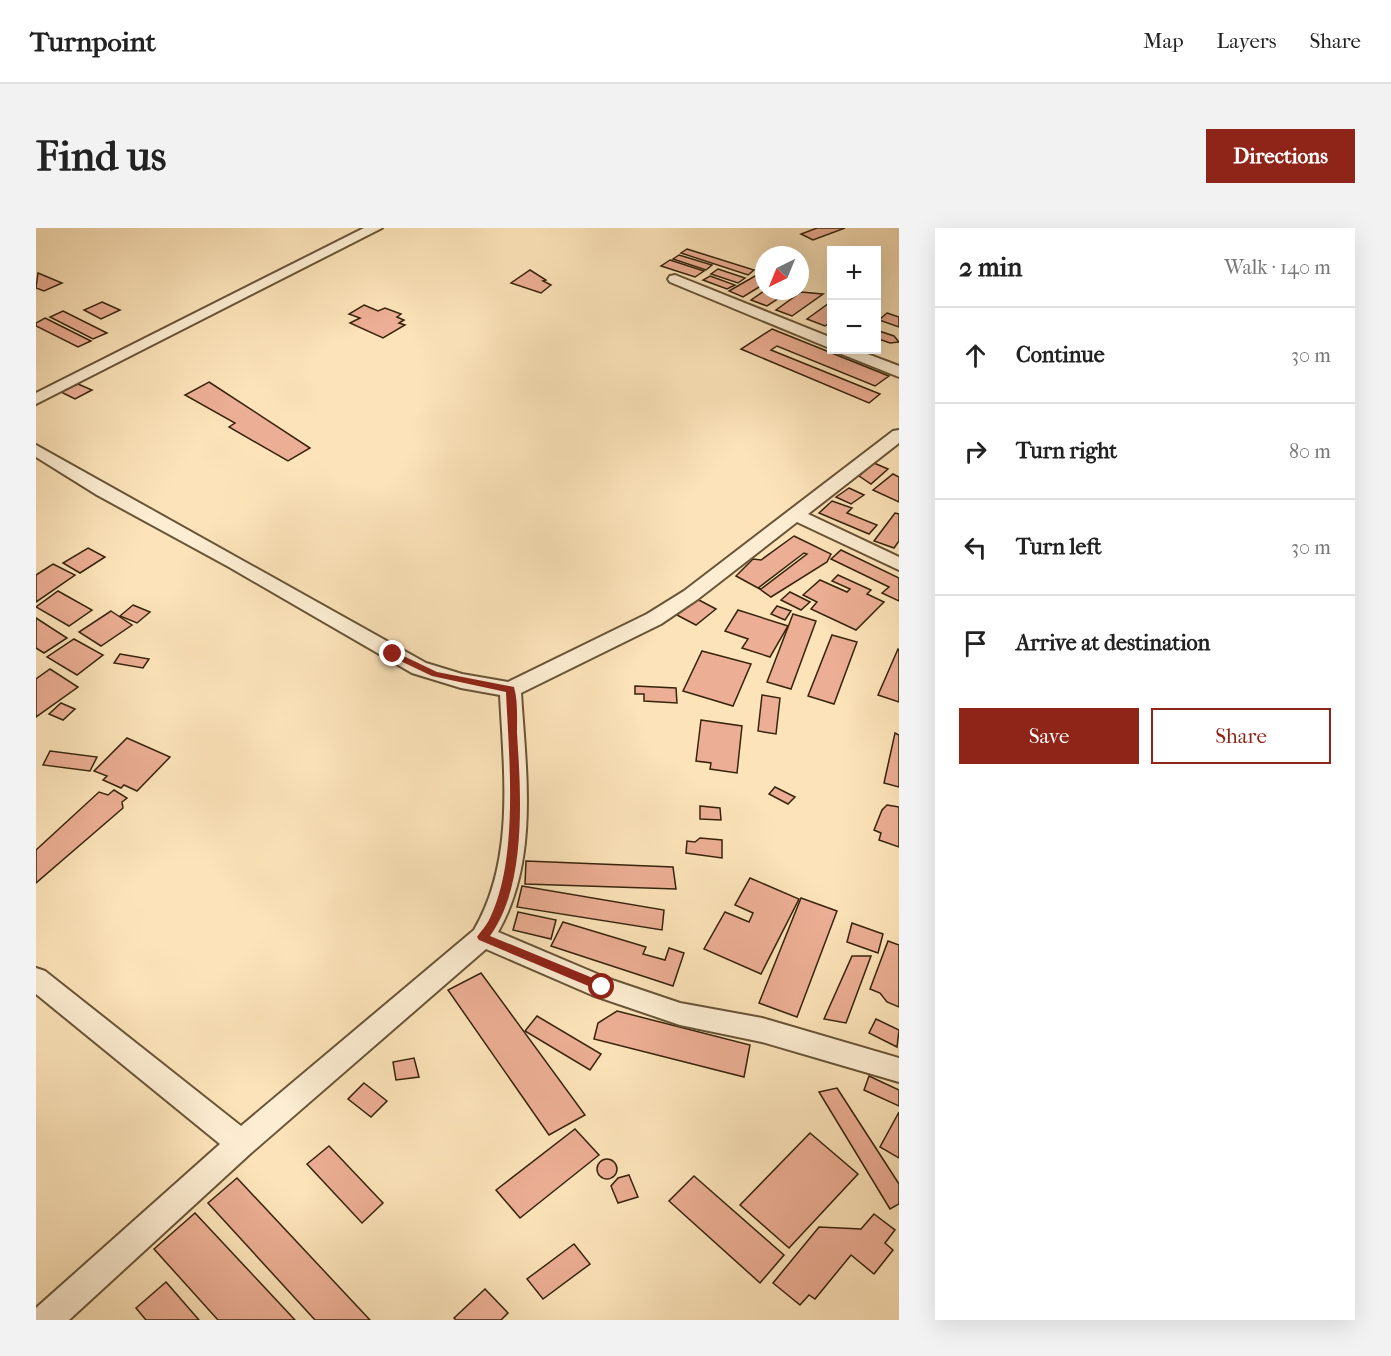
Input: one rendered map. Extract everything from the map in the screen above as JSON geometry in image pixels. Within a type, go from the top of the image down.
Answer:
[{"type":"street","points":[[36,399],[375,228]]},
{"type":"street","points":[[675,279],[827,342]]},
{"type":"street","points":[[855,354],[899,372]]},
{"type":"street","points":[[36,450],[419,668],[461,681],[510,690],[654,619],[691,595],[899,435]]},
{"type":"street","points":[[879,452],[899,462]]},
{"type":"street","points":[[796,515],[899,564]]},
{"type":"street","points":[[46,1320],[241,1144],[483,937],[494,921],[504,893],[510,860],[516,792],[510,690]]},
{"type":"street","points":[[483,937],[602,987],[680,1014],[762,1030],[899,1070]]},
{"type":"street","points":[[36,979],[241,1144]]},
{"type":"building","points":[[817,228],[845,228],[813,240],[801,234]]},
{"type":"building","points":[[687,249],[754,270],[748,275],[681,253]]},
{"type":"building","points":[[679,255],[712,265],[706,270],[673,259]]},
{"type":"building","points":[[670,260],[704,271],[695,277],[661,266]]},
{"type":"building","points":[[718,269],[745,278],[738,283],[711,274]]},
{"type":"building","points":[[530,270],[551,285],[541,293],[511,283]]},
{"type":"building","points":[[38,273],[62,283],[44,291],[36,288]]},
{"type":"building","points":[[710,276],[735,285],[727,289],[703,280]]},
{"type":"building","points":[[755,276],[755,290],[743,297],[729,291]]},
{"type":"building","points":[[809,293],[823,294],[792,316],[776,310],[790,300],[809,300]]},
{"type":"building","points":[[755,297],[755,300],[776,300],[767,306],[751,300]]},
{"type":"building","points":[[102,302],[120,310],[101,319],[84,310]]},
{"type":"building","points":[[364,305],[378,311],[385,308],[401,314],[397,317],[404,320],[399,323],[405,325],[383,338],[350,323],[360,318],[349,314]]},
{"type":"building","points":[[827,305],[827,325],[825,326],[807,319]]},
{"type":"building","points":[[63,311],[107,333],[93,339],[50,317]]},
{"type":"building","points":[[887,313],[899,317],[899,327],[881,321]]},
{"type":"building","points":[[45,318],[91,341],[78,347],[36,326],[36,323]]},
{"type":"building","points":[[772,329],[827,351],[827,354],[834,354],[889,376],[875,386],[777,346],[771,350],[880,394],[869,403],[741,349]]},
{"type":"building","points":[[881,332],[894,336],[899,342],[890,343],[881,340]]},
{"type":"building","points":[[209,382],[310,448],[288,461],[229,427],[235,423],[185,395]]},
{"type":"building","points":[[78,384],[92,390],[75,399],[61,392]]},
{"type":"building","points":[[874,463],[888,469],[871,484],[859,476]]},
{"type":"building","points":[[893,474],[899,477],[899,502],[873,490]]},
{"type":"building","points":[[849,488],[864,495],[851,504],[836,497]]},
{"type":"building","points":[[832,501],[852,508],[847,513],[877,525],[869,534],[819,513]]},
{"type":"building","points":[[895,513],[899,514],[899,541],[894,548],[874,541]]},
{"type":"building","points":[[794,536],[831,554],[827,562],[771,597],[736,576],[753,559],[761,560]],"holes":[[[804,553],[807,554],[761,589],[758,588]]]},
{"type":"building","points":[[88,548],[105,557],[80,573],[63,563]]},
{"type":"building","points":[[841,550],[899,578],[899,601],[882,593],[889,587],[831,559]]},
{"type":"building","points":[[53,564],[75,575],[36,602],[36,575]]},
{"type":"building","points":[[838,575],[871,590],[867,594],[884,602],[856,630],[811,609],[817,602],[803,595],[820,580],[847,592],[850,589],[832,581]]},
{"type":"building","points":[[58,591],[92,610],[69,626],[36,607]]},
{"type":"building","points":[[790,592],[810,602],[801,610],[781,600]]},
{"type":"building","points":[[697,599],[716,609],[696,625],[677,615]]},
{"type":"building","points":[[133,605],[150,612],[137,623],[120,616]]},
{"type":"building","points":[[777,606],[791,611],[785,620],[771,614]]},
{"type":"building","points":[[738,610],[788,626],[770,657],[742,648],[748,639],[725,631]]},
{"type":"building","points":[[111,611],[132,625],[101,646],[79,632]]},
{"type":"building","points":[[793,614],[816,621],[791,689],[767,682]]},
{"type":"building","points":[[36,618],[67,638],[44,653],[36,648]]},
{"type":"building","points":[[832,635],[857,642],[834,704],[808,696]]},
{"type":"building","points":[[74,639],[103,655],[77,675],[47,657]]},
{"type":"building","points":[[899,650],[899,702],[878,695]]},
{"type":"building","points":[[702,651],[751,664],[733,706],[683,691]]},
{"type":"building","points":[[120,654],[149,659],[143,668],[114,663]]},
{"type":"building","points":[[50,669],[78,687],[36,717],[36,679]]},
{"type":"building","points":[[635,686],[676,688],[677,703],[644,701],[644,694],[635,694]]},
{"type":"building","points":[[762,695],[780,698],[776,734],[758,731]]},
{"type":"building","points":[[61,703],[75,709],[63,720],[49,714]]},
{"type":"building","points":[[701,720],[742,726],[737,773],[710,769],[711,763],[696,761]]},
{"type":"building","points":[[895,733],[899,735],[899,787],[884,783]]},
{"type":"building","points":[[127,738],[170,757],[137,791],[124,785],[121,788],[103,780],[107,776],[94,771]]},
{"type":"building","points":[[50,751],[97,757],[90,771],[43,765]]},
{"type":"building","points":[[775,787],[795,797],[788,804],[769,794]]},
{"type":"building","points":[[114,790],[127,798],[122,802],[123,808],[36,883],[36,850],[99,792],[108,795]]},
{"type":"building","points":[[887,805],[899,807],[899,847],[879,840],[881,833],[874,830],[882,810]]},
{"type":"building","points":[[700,806],[720,808],[721,820],[700,819]]},
{"type":"building","points":[[700,838],[722,840],[722,858],[686,853],[687,841],[695,842]]},
{"type":"building","points":[[526,861],[673,867],[676,889],[525,884]]},
{"type":"building","points":[[750,878],[799,899],[761,974],[704,949],[725,912],[749,922],[753,913],[735,905]]},
{"type":"building","points":[[522,886],[664,910],[662,930],[517,907]]},
{"type":"building","points":[[801,898],[837,911],[797,1017],[759,1003]]},
{"type":"building","points":[[518,912],[556,920],[551,939],[513,930]]},
{"type":"building","points":[[563,922],[646,947],[643,954],[665,960],[669,948],[684,953],[673,986],[551,946]]},
{"type":"building","points":[[852,923],[883,934],[878,953],[847,942]]},
{"type":"building","points":[[888,941],[899,945],[899,1007],[887,1002],[880,993],[870,989]]},
{"type":"building","points":[[852,956],[871,956],[846,1023],[824,1019]]},
{"type":"building","points":[[481,973],[585,1115],[549,1135],[448,990]]},
{"type":"building","points":[[617,1011],[750,1045],[744,1077],[594,1039],[598,1023]]},
{"type":"building","points":[[537,1016],[601,1054],[590,1070],[525,1031]]},
{"type":"building","points":[[876,1019],[899,1030],[897,1047],[869,1033]]},
{"type":"building","points":[[414,1058],[419,1077],[396,1080],[393,1062]]},
{"type":"building","points":[[869,1076],[899,1090],[899,1106],[864,1090]]},
{"type":"building","points":[[364,1083],[387,1101],[371,1117],[348,1099]]},
{"type":"building","points":[[837,1088],[899,1184],[899,1204],[890,1209],[819,1092]]},
{"type":"building","points":[[899,1112],[899,1158],[880,1147]]},
{"type":"building","points":[[575,1129],[599,1155],[520,1218],[496,1190]]},
{"type":"building","points":[[810,1133],[858,1174],[789,1248],[740,1205]]},
{"type":"building","points":[[329,1146],[383,1203],[362,1223],[307,1164]]},
{"type":"building","points":[[603,1159],[611,1159],[617,1165],[617,1173],[611,1179],[603,1179],[597,1173],[597,1165]]},
{"type":"building","points":[[629,1175],[638,1197],[618,1203],[611,1186],[618,1178]]},
{"type":"building","points":[[694,1176],[784,1255],[760,1283],[669,1201]]},
{"type":"building","points":[[237,1178],[370,1320],[315,1320],[208,1203]]},
{"type":"building","points":[[195,1213],[295,1320],[218,1320],[154,1249]]},
{"type":"building","points":[[874,1214],[895,1230],[885,1243],[893,1250],[874,1274],[851,1255],[815,1299],[809,1295],[800,1305],[773,1283],[819,1227],[861,1229]]},
{"type":"building","points":[[574,1244],[590,1264],[543,1299],[527,1279]]},
{"type":"building","points":[[166,1282],[199,1320],[146,1320],[136,1308]]},
{"type":"building","points":[[485,1289],[508,1313],[501,1320],[456,1320],[454,1318]]},
{"type":"route","points":[[393,654],[435,674],[510,690],[516,792],[510,860],[504,893],[494,921],[483,937],[602,987]]}]
